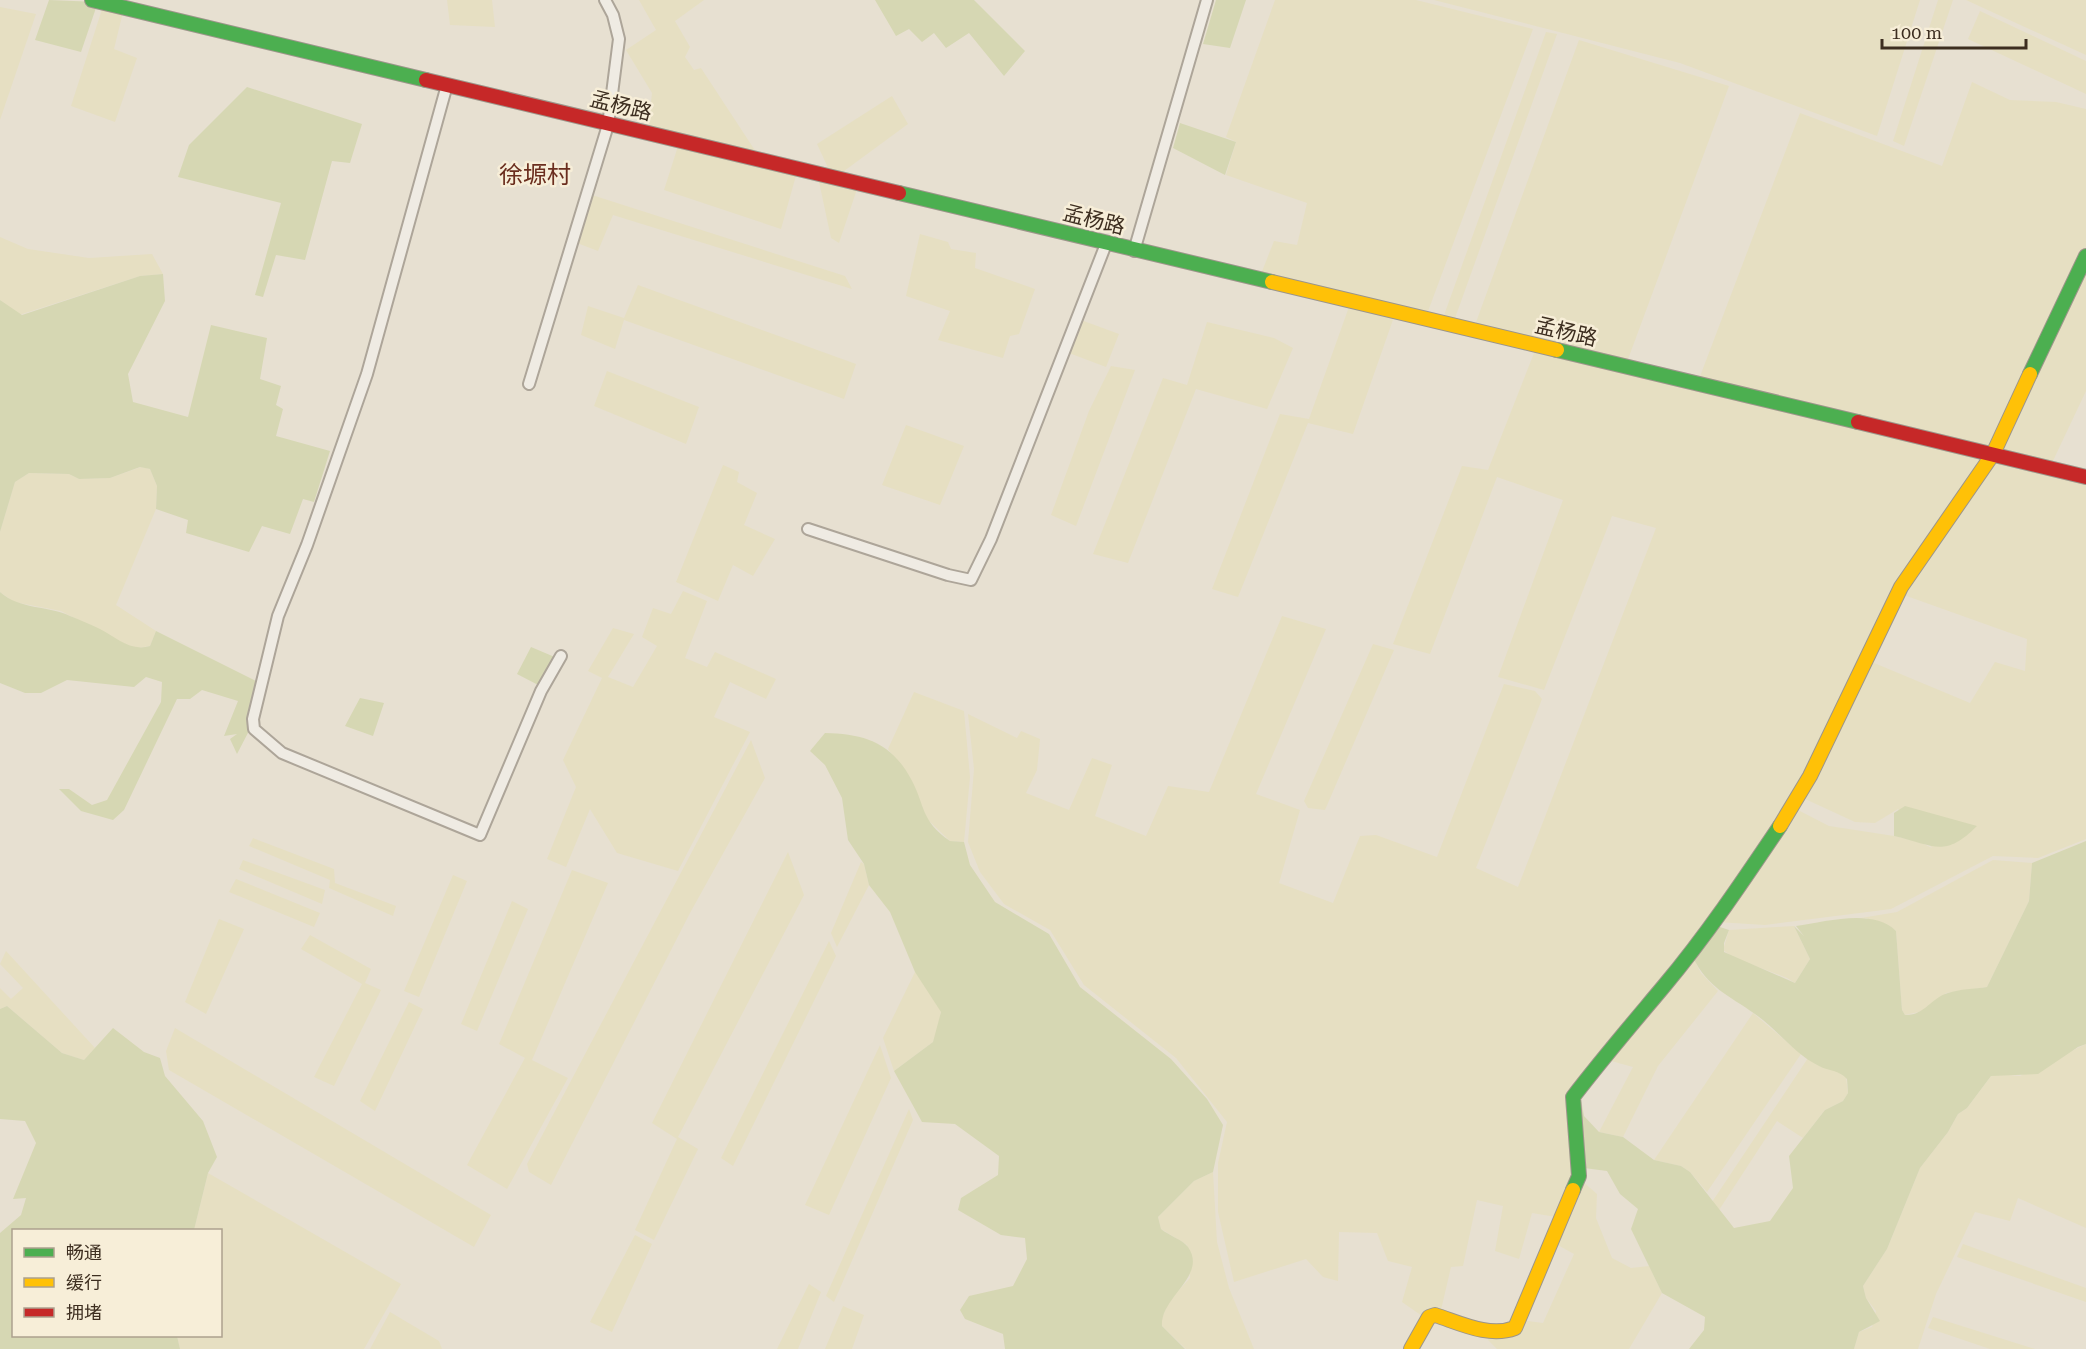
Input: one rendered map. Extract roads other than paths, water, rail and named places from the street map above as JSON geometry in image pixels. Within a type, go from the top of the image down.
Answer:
[{"type":"street","name":"孟杨路","points":[[92,0],[2086,477]]},
{"type":"street","points":[[529,384],[608,124],[619,39],[613,15],[605,0]]},
{"type":"street","points":[[1134,251],[1207,0]]},
{"type":"street","points":[[447,86],[367,374],[307,544],[279,615],[254,719],[254,729],[282,753],[480,835],[541,691],[561,656]]},
{"type":"street","points":[[808,529],[948,575],[971,580],[990,539],[1106,244]]},
{"type":"street","points":[[1411,1349],[1429,1317],[1435,1315],[1493,1332],[1508,1333],[1515,1328],[1579,1176],[1573,1097],[1621,1034],[1664,986],[1736,891],[1785,819],[1810,776],[1901,587],[1993,454],[2086,256]]},
{"type":"district","name":"徐塬村","points":[[535,175]]}]
